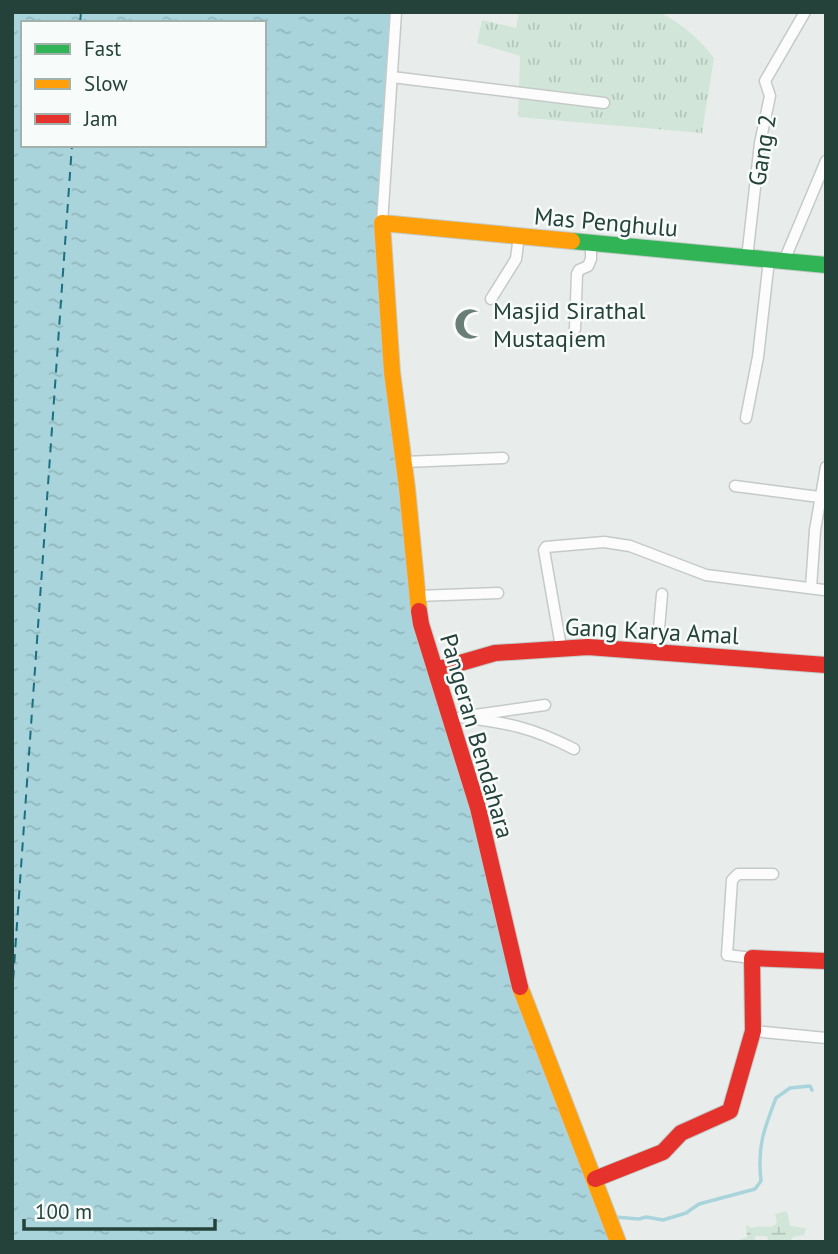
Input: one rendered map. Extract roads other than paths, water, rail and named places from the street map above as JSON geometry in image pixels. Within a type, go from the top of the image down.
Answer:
[{"type":"street","points":[[382,223],[396,12]]},
{"type":"street","name":"Gang 2","points":[[747,258],[760,144],[771,96],[765,81],[805,12]]},
{"type":"street","points":[[391,77],[604,103]]},
{"type":"street","points":[[746,418],[777,261],[826,161]]},
{"type":"street","name":"Mas Penghulu","points":[[382,223],[591,251],[747,258],[826,265]]},
{"type":"street","name":"Pangeran Bendahara","points":[[382,223],[392,372],[421,624],[456,719],[521,990],[607,1207],[618,1242]]},
{"type":"street","points":[[491,299],[512,268],[519,243]]},
{"type":"street","points":[[575,330],[577,274],[588,266],[591,251]]},
{"type":"street","points":[[404,462],[503,458]]},
{"type":"street","points":[[811,588],[819,497],[826,467]]},
{"type":"street","points":[[734,486],[819,497]]},
{"type":"street","points":[[561,647],[544,550],[546,547],[604,542],[630,546],[706,575],[824,590]]},
{"type":"street","points":[[417,596],[498,593]]},
{"type":"street","points":[[657,651],[662,594]]},
{"type":"street","name":"Gang Karya Amal","points":[[436,670],[495,653],[561,647],[615,647],[826,665]]},
{"type":"street","points":[[456,719],[545,705]]},
{"type":"street","points":[[456,719],[519,725],[574,749]]},
{"type":"street","points":[[773,874],[738,874],[732,880],[727,955],[826,961]]},
{"type":"street","points":[[595,1179],[663,1152],[681,1133],[727,1114],[732,1107],[753,1031],[752,958]]},
{"type":"street","points":[[753,1031],[826,1038]]},
{"type":"water","points":[[12,12],[392,12],[381,164],[418,631],[470,792],[516,991],[615,1242],[12,1242]]},
{"type":"waterway","points":[[615,1217],[663,1220],[686,1213],[699,1204],[755,1189],[761,1181],[763,1138],[776,1098],[790,1088],[810,1086],[812,1090]]},
{"type":"place","name":"Masjid Sirathal Mustaqiem","points":[[470,324]]}]
